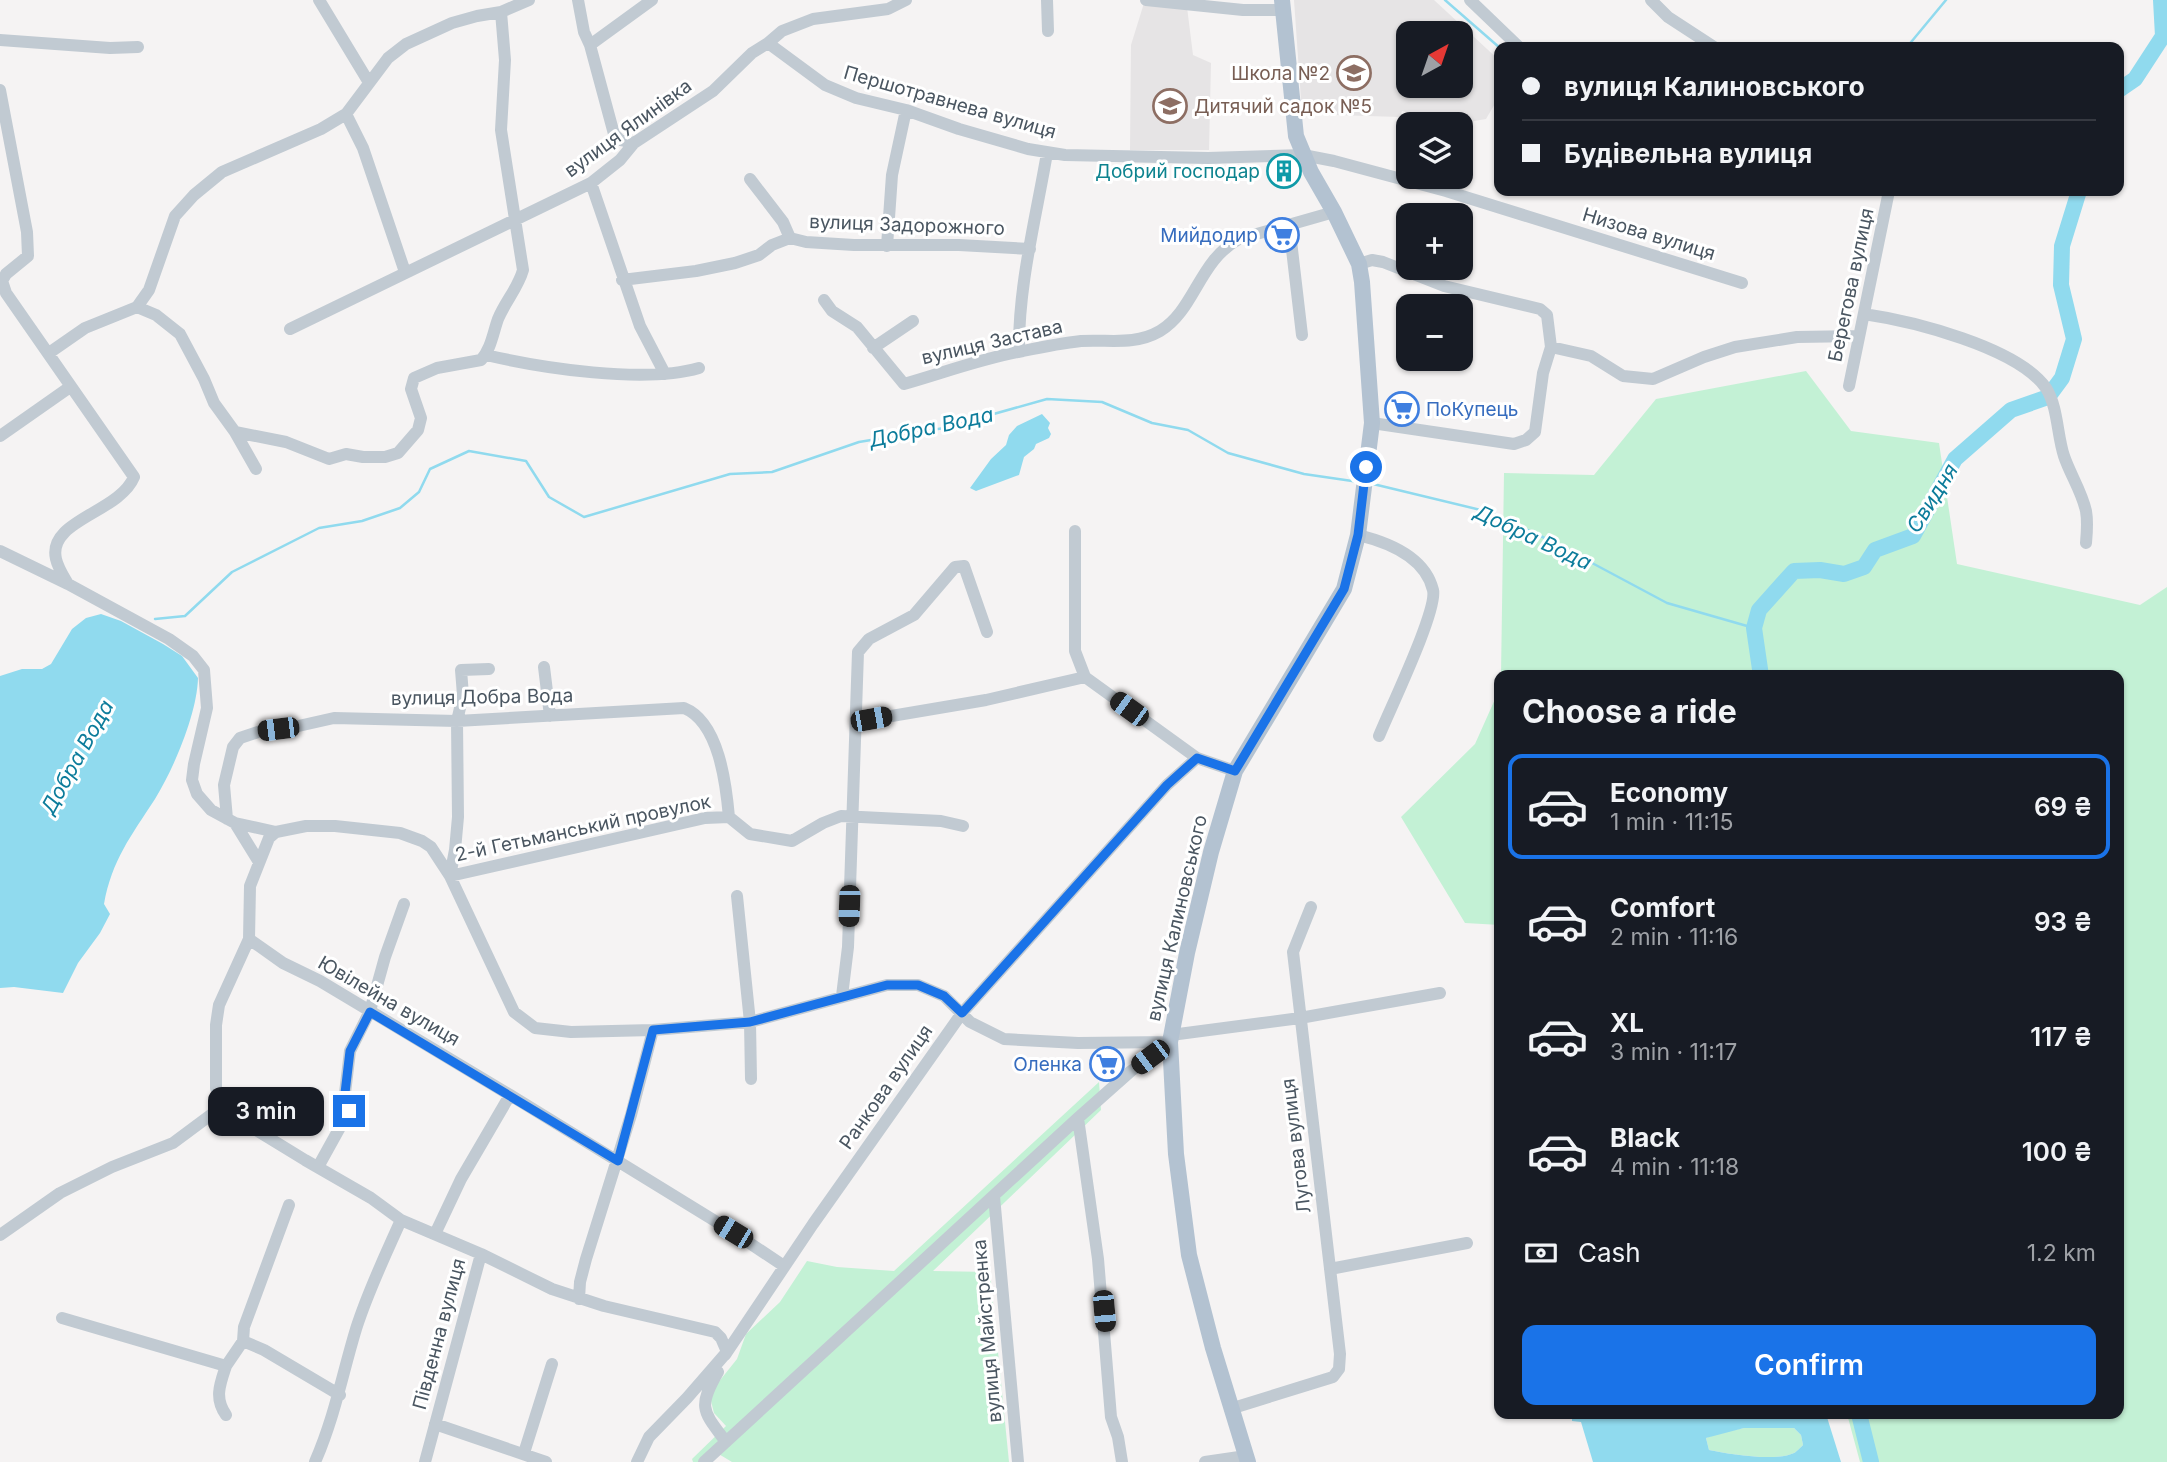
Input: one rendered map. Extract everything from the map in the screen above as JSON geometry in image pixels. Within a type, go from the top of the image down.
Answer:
[{"type":"main road","name":"вулиця Калиновського","points":[[1247,1459],[1230,1409],[1189,1255],[1176,1154],[1170,1039],[1205,878],[1235,771],[1344,589],[1358,535],[1372,423],[1359,264],[1303,155],[1296,136],[1283,5]]},
{"type":"street","points":[[319,0],[368,81]]},
{"type":"street","points":[[49,353],[85,328],[137,307],[149,290],[175,216],[208,182],[222,172],[321,129],[346,114],[368,81],[388,58],[406,44],[453,23],[501,12],[514,3],[529,0]]},
{"type":"street","points":[[578,0],[584,32],[614,134],[620,140],[634,143]]},
{"type":"street","points":[[590,45],[652,0]]},
{"type":"street","name":"вулиця Ялинівка","points":[[290,329],[591,183],[620,160],[634,143],[713,90],[752,53],[782,31],[813,19],[888,9],[906,0]]},
{"type":"street","points":[[1047,0],[1048,32]]},
{"type":"street","points":[[1146,0],[1243,10],[1283,5]]},
{"type":"street","points":[[1470,0],[1514,42]]},
{"type":"street","points":[[1651,0],[1668,17],[1706,42]]},
{"type":"street","points":[[235,432],[286,442],[329,459],[346,454],[385,457],[398,453],[418,430],[421,418],[411,389],[414,378],[437,369],[481,360],[486,355],[498,319],[523,270],[501,130],[505,60],[501,12]]},
{"type":"street","points":[[0,40],[138,47]]},
{"type":"street","name":"Першотравнева вулиця","points":[[768,43],[825,85],[856,98],[906,110],[958,129],[1047,153],[1208,158],[1303,155]]},
{"type":"street","points":[[0,90],[27,232],[28,256],[6,274],[2,281],[6,293],[134,477],[132,484],[107,507],[63,531],[57,540],[55,559],[68,584]]},
{"type":"street","points":[[887,246],[892,175],[906,110]]},
{"type":"street","points":[[346,114],[363,148],[405,272]]},
{"type":"street","points":[[1019,352],[1018,330],[1047,153]]},
{"type":"street","name":"Низова вулиця","points":[[1303,155],[1447,191],[1742,283]]},
{"type":"street","points":[[750,179],[783,222],[790,238]]},
{"type":"street","points":[[591,183],[622,280],[640,326],[665,374]]},
{"type":"street","name":"Берегова вулиця","points":[[1849,386],[1888,196]]},
{"type":"street","name":"вулиця Застава","points":[[873,348],[904,384],[1019,352],[1083,341],[1126,341],[1157,333],[1174,321],[1210,263],[1228,245],[1239,239],[1334,212]]},
{"type":"street","points":[[1289,224],[1302,335]]},
{"type":"street","name":"вулиця Задорожного","points":[[622,280],[696,271],[735,263],[760,255],[772,245],[790,238],[806,242],[887,246],[959,245],[1030,249]]},
{"type":"street","points":[[1359,264],[1372,260],[1383,262],[1444,286],[1540,309],[1547,315],[1551,347],[1543,373],[1535,432],[1526,440],[1514,443],[1372,423]]},
{"type":"street","points":[[149,290],[156,314]]},
{"type":"street","points":[[824,300],[832,310],[857,327],[873,348],[913,321]]},
{"type":"street","points":[[137,307],[156,314],[180,334],[214,403],[235,432],[256,469]]},
{"type":"street","points":[[1864,314],[1922,325],[1994,352],[2025,369],[2046,388],[2052,401],[2064,453],[2086,509],[2086,543]]},
{"type":"street","points":[[1551,347],[1591,356],[1623,376],[1653,379],[1735,347],[1797,337],[1859,336]]},
{"type":"street","points":[[486,355],[558,368],[640,374],[682,373],[699,368]]},
{"type":"street","points":[[0,436],[70,387]]},
{"type":"street","points":[[1075,531],[1075,651],[1084,677],[1197,758],[1235,771]]},
{"type":"street","points":[[1358,535],[1383,541],[1406,555],[1426,573],[1433,590],[1430,615],[1379,736]]},
{"type":"street","points":[[0,551],[68,584],[169,639],[194,656],[204,670],[207,708],[192,780],[197,794],[212,810],[231,821],[276,832],[306,826],[335,826],[400,833],[431,847],[450,876],[514,1012],[535,1028],[571,1032],[653,1030],[750,1022],[887,985],[918,985],[944,996],[970,1022],[1004,1039],[1078,1043],[1170,1039],[1440,993]]},
{"type":"street","points":[[842,996],[848,947],[856,662],[862,645],[914,615],[955,567],[964,566],[987,632]]},
{"type":"street","points":[[544,667],[550,716]]},
{"type":"street","points":[[450,876],[458,817],[457,721],[463,695],[461,670],[489,669]]},
{"type":"street","points":[[856,722],[986,699],[1084,677]]},
{"type":"street","name":"вулиця Добра Вода","points":[[231,821],[224,785],[233,747],[240,738],[261,731],[334,718],[457,721],[684,708],[694,712],[712,739],[726,783],[729,817]]},
{"type":"street","name":"Ранкова вулиця","points":[[637,1462],[649,1437],[727,1352],[784,1266],[962,1013],[1167,785],[1197,758]]},
{"type":"street","name":"2-й Гетьманський провулок","points":[[450,876],[705,818],[729,817],[750,834],[792,841],[822,823],[841,816],[942,821],[963,826]]},
{"type":"street","points":[[231,821],[259,862]]},
{"type":"street","points":[[276,832],[269,838],[250,886],[250,939],[219,1005],[216,1025],[216,1088],[226,1111],[371,1198],[401,1220],[481,1254],[552,1289],[579,1299],[715,1332],[727,1352],[706,1392],[704,1403],[706,1416],[726,1442]]},
{"type":"street","points":[[737,896],[750,1022],[751,1079]]},
{"type":"street","points":[[318,1167],[349,1111],[345,1093],[350,1051],[370,1012],[385,957],[404,904]]},
{"type":"street","name":"Лугова вулиця","points":[[1230,1409],[1333,1377],[1339,1369],[1340,1353],[1293,952],[1311,907]]},
{"type":"street","name":"Ювілейна вулиця","points":[[250,939],[284,963],[320,981],[618,1161],[784,1266]]},
{"type":"street","points":[[579,1299],[586,1259],[618,1161],[653,1030]]},
{"type":"street","points":[[704,1462],[1078,1118],[1170,1039]]},
{"type":"street","points":[[435,1234],[461,1179],[510,1095]]},
{"type":"street","points":[[0,1235],[60,1194],[112,1167],[173,1143],[212,1114],[226,1111]]},
{"type":"street","points":[[1078,1118],[1098,1259],[1111,1417],[1122,1462]]},
{"type":"street","name":"вулиця Майстренка","points":[[994,1196],[1018,1462]]},
{"type":"street","points":[[226,1415],[219,1405],[220,1384],[226,1366],[243,1341],[244,1327],[289,1205]]},
{"type":"street","points":[[315,1462],[340,1395],[360,1317],[401,1220]]},
{"type":"street","points":[[1330,1269],[1467,1242]]},
{"type":"street","name":"Південна вулиця","points":[[425,1462],[481,1254]]},
{"type":"street","points":[[62,1318],[226,1366]]},
{"type":"street","points":[[243,1341],[264,1350],[340,1395]]},
{"type":"street","points":[[524,1453],[552,1364]]},
{"type":"street","name":"Південна вулиця","points":[[435,1424],[547,1462]]},
{"type":"street","points":[[1205,1462],[1247,1459]]},
{"type":"shaded area","name":"Школа №2","points":[[1294,0],[1434,0],[1457,21],[1396,21],[1396,98],[1474,98],[1474,37],[1494,55],[1494,105],[1486,119],[1473,121],[1473,112],[1396,112],[1396,117],[1302,114]]},
{"type":"shaded area","name":"Дитячий садок №5","points":[[1144,3],[1187,7],[1193,55],[1211,63],[1209,150],[1130,150],[1131,45]]},
{"type":"green space","points":[[1806,371],[1851,431],[1939,443],[1957,564],[2140,605],[2167,587],[2167,1462],[1860,1462],[1848,1419],[2124,1419],[2124,670],[1501,670],[1504,473],[1594,475],[1656,399]]},
{"type":"green space","points":[[1494,701],[1494,925],[1465,923],[1401,817],[1475,744]]},
{"type":"green space","points":[[1099,1082],[1101,1110],[933,1271],[990,1272],[1009,1462],[732,1462],[717,1453],[707,1462],[693,1462],[692,1459],[726,1426],[714,1413],[710,1397],[713,1389],[737,1359],[746,1334],[780,1302],[807,1261],[837,1267],[894,1271]]},
{"type":"green space","points":[[1744,1428],[1794,1428],[1801,1435],[1803,1445],[1794,1453],[1776,1457],[1709,1450],[1706,1438]]},
{"type":"water","points":[[1042,414],[1050,423],[1048,428],[1051,434],[1049,438],[1036,444],[1024,457],[1019,475],[976,491],[970,488],[991,459],[1006,445],[1009,435],[1017,426]]},
{"type":"water","points":[[101,614],[121,621],[182,656],[198,678],[194,708],[170,772],[112,874],[104,904],[110,914],[78,963],[63,993],[14,987],[0,988],[0,676],[22,669],[42,669],[51,664],[72,629],[86,618]]},
{"type":"water","points":[[1572,1419],[1828,1419],[1841,1462],[1593,1462],[1581,1422]],"holes":[[[1744,1428],[1794,1428],[1801,1435],[1803,1445],[1794,1453],[1776,1457],[1709,1450],[1706,1438]]]},
{"type":"waterway","points":[[1445,0],[1494,43]]},
{"type":"waterway","points":[[1911,42],[1946,0]]},
{"type":"waterway","name":"Свидня","points":[[2124,87],[2135,79],[2163,36],[2161,0]]},
{"type":"waterway","name":"Свидня","points":[[1760,670],[1754,628],[1759,610],[1794,571],[1820,570],[1844,574],[1864,567],[1875,550],[1913,536],[1955,459],[2011,410],[2048,397],[2062,378],[2074,339],[2061,285],[2062,246],[2077,196]]},
{"type":"waterway","name":"Добра Вода","points":[[155,619],[185,616],[232,572],[319,528],[362,521],[400,508],[419,492],[430,469],[469,451],[526,461],[549,497],[584,517],[730,474],[772,472],[859,442],[944,428],[1047,399],[1102,402],[1152,423],[1188,430],[1228,453],[1304,474],[1359,482]]},
{"type":"waterway","name":"Добра Вода","points":[[1369,483],[1489,512],[1549,540],[1667,603],[1754,628]]},
{"type":"waterway","name":"Свидня","points":[[1860,1419],[1871,1462]]},
{"type":"place","name":"Школа №2","points":[[1354,73]]},
{"type":"place","name":"Дитячий садок №5","points":[[1170,106]]},
{"type":"place","name":"Добрий господар","points":[[1284,171]]},
{"type":"place","name":"Мийдодир","points":[[1282,235]]},
{"type":"place","name":"ПоКупець","points":[[1402,409]]},
{"type":"place","name":"Оленка","points":[[1107,1064]]},
{"type":"route","points":[[349,1111],[345,1093],[350,1051],[370,1012],[618,1161],[653,1030],[750,1022],[887,985],[918,985],[944,996],[962,1013],[1167,785],[1197,758],[1235,771],[1344,589],[1358,535],[1366,467]]}]
